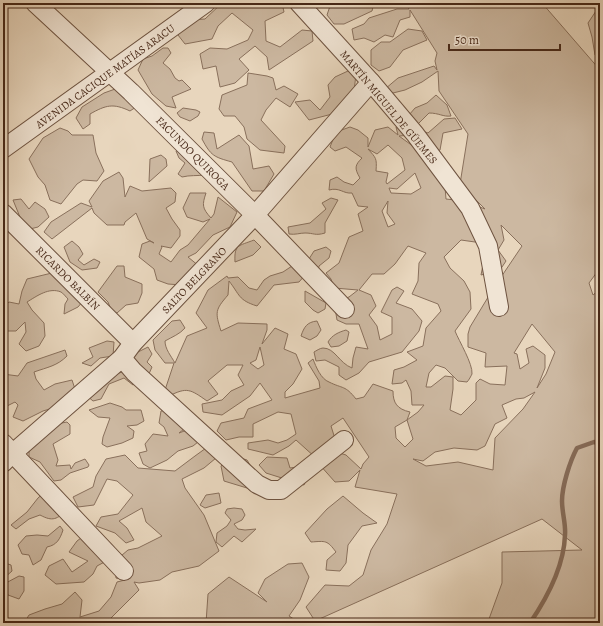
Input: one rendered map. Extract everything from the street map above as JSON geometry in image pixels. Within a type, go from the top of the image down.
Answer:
[{"type":"street","name":"FACUNDO QUIROGA","points":[[35,3],[110,71],[255,215],[345,309]]},
{"type":"street","name":"AVENIDA CACIQUE MATÍAS ARACU","points":[[3,148],[206,3]]},
{"type":"street","name":"MARTÍN MIGUEL DE GÜEMES","points":[[300,3],[371,82],[415,134],[470,208],[488,246],[499,307]]},
{"type":"street","name":"SALTO BELGRANO","points":[[6,453],[122,358],[133,343],[255,215],[371,82]]},
{"type":"street","name":"RICARDO BALBÍN","points":[[3,213],[133,343]]},
{"type":"street","points":[[122,358],[134,372],[257,484],[269,490],[281,490],[344,440]]},
{"type":"street","points":[[6,453],[124,571]]},
{"type":"shaded area","points":[[222,3],[243,5],[282,3],[284,12],[265,21],[266,41],[280,47],[302,30],[312,31],[313,41],[269,70],[267,57],[255,46],[239,59],[249,70],[235,83],[220,87],[216,66],[203,69],[200,54],[210,48],[227,49],[248,40],[253,30],[232,13],[218,26],[212,39],[185,44],[178,35],[190,20],[205,19]]},
{"type":"shaded area","points":[[334,3],[374,3],[372,11],[344,24],[334,24],[327,15],[330,6]]},
{"type":"shaded area","points":[[405,3],[542,3],[600,70],[600,268],[589,283],[593,295],[600,289],[600,623],[477,623],[489,619],[502,583],[502,552],[582,550],[542,519],[315,621],[306,607],[325,585],[349,586],[363,575],[371,550],[387,524],[397,494],[355,487],[360,470],[349,481],[335,482],[319,464],[313,465],[304,485],[266,473],[259,465],[267,457],[287,458],[290,468],[297,467],[316,458],[296,440],[289,446],[273,455],[248,449],[248,443],[268,440],[278,443],[287,440],[296,434],[291,414],[278,412],[253,424],[253,437],[239,437],[226,440],[217,431],[221,423],[244,418],[248,409],[272,400],[260,383],[250,396],[222,415],[203,412],[202,404],[222,400],[231,391],[244,385],[238,375],[243,365],[227,365],[208,381],[218,394],[207,401],[192,392],[184,390],[169,396],[165,390],[174,363],[165,363],[155,350],[153,340],[172,321],[180,320],[185,328],[178,334],[165,341],[167,350],[175,363],[187,336],[207,328],[196,313],[208,290],[227,276],[228,278],[238,277],[249,288],[257,290],[264,280],[270,276],[283,272],[298,262],[306,274],[299,282],[274,285],[257,306],[246,302],[229,281],[228,295],[218,308],[217,312],[221,331],[238,323],[267,324],[267,330],[262,344],[275,328],[288,334],[284,349],[296,354],[302,369],[293,384],[285,392],[285,398],[320,388],[319,381],[308,363],[313,359],[321,376],[329,382],[346,389],[356,399],[364,397],[373,384],[393,391],[394,399],[397,405],[410,412],[407,420],[418,412],[424,405],[412,405],[411,391],[406,380],[402,383],[392,384],[394,370],[404,367],[417,360],[407,352],[423,346],[426,328],[441,311],[438,304],[412,294],[418,281],[419,263],[426,253],[408,246],[395,264],[384,274],[372,274],[359,290],[371,295],[376,306],[369,315],[377,326],[380,340],[392,334],[392,317],[381,312],[392,290],[397,287],[404,291],[396,303],[412,309],[422,321],[419,331],[402,352],[369,362],[359,373],[346,380],[339,375],[339,367],[325,360],[316,361],[314,352],[322,348],[331,350],[344,363],[352,368],[356,347],[368,349],[359,324],[346,324],[337,320],[335,308],[341,300],[349,297],[358,290],[334,288],[331,279],[326,273],[339,263],[349,237],[363,231],[358,214],[368,207],[358,206],[352,193],[346,193],[336,189],[329,190],[330,180],[337,177],[344,182],[353,185],[360,178],[356,167],[362,158],[346,147],[335,151],[330,147],[336,132],[350,127],[358,130],[368,138],[368,147],[375,130],[388,127],[398,135],[396,127],[409,126],[428,133],[444,119],[455,118],[462,129],[443,133],[440,150],[427,156],[412,135],[399,136],[421,152],[445,187],[446,199],[464,201],[485,209],[460,184],[468,134],[439,91],[438,71],[422,82],[405,90],[389,94],[385,89],[398,78],[434,66],[437,70],[435,61],[437,53],[410,10],[410,17],[400,20],[393,37],[385,35],[374,42],[364,38],[354,40],[352,29],[364,24],[369,18],[397,9],[409,9]],"holes":[[[388,145],[402,158],[405,170],[387,184],[388,173],[376,171],[375,158],[368,149],[377,154]],[[415,173],[421,188],[411,194],[391,193],[389,188],[397,189]],[[388,201],[387,213],[395,224],[388,227],[382,211]],[[501,225],[522,246],[470,327],[468,334],[468,347],[486,353],[485,367],[507,366],[505,385],[490,384],[480,379],[476,383],[476,400],[461,415],[450,410],[453,377],[445,376],[431,387],[426,387],[429,373],[436,365],[445,368],[458,381],[467,382],[472,374],[468,359],[455,331],[471,309],[470,292],[464,281],[450,268],[444,257],[461,240],[482,243],[484,260],[481,275],[500,270],[506,261],[498,250],[504,240]],[[532,324],[555,352],[546,374],[537,388],[545,368],[545,355],[533,346],[526,349],[529,363],[520,369],[517,354],[514,353]],[[260,347],[264,365],[258,369],[250,363],[256,360]],[[535,392],[523,409],[495,438],[493,470],[458,462],[426,466],[413,459],[423,461],[435,452],[454,448],[477,450],[485,446],[495,424],[507,418],[502,405],[516,399],[524,398]],[[343,418],[369,457],[361,469],[346,455],[333,451],[336,442],[331,426]],[[407,420],[413,439],[405,447],[396,438],[395,427]]]},
{"type":"shaded area","points":[[600,5],[600,56],[595,55],[588,23]]},
{"type":"shaded area","points":[[408,29],[422,31],[427,40],[403,50],[390,67],[379,71],[371,65],[371,50],[381,42],[390,42]]},
{"type":"shaded area","points":[[163,48],[168,48],[171,53],[163,63],[170,69],[175,78],[179,81],[182,80],[191,89],[172,97],[176,108],[166,106],[152,94],[138,70],[143,59],[152,56]]},
{"type":"shaded area","points":[[348,71],[356,74],[353,100],[340,112],[309,120],[295,102],[310,100],[320,110],[330,97],[328,85],[335,77]]},
{"type":"shaded area","points":[[248,73],[273,78],[276,90],[284,86],[298,94],[290,107],[276,98],[266,110],[261,120],[285,146],[284,153],[260,150],[247,139],[244,127],[235,116],[224,116],[219,109],[222,95],[247,85]]},
{"type":"shaded area","points":[[118,88],[139,105],[130,111],[114,106],[105,107],[90,114],[90,124],[83,129],[76,118],[82,107],[104,93]]},
{"type":"shaded area","points":[[436,95],[447,105],[451,116],[429,113],[418,124],[409,115],[415,108],[427,103]]},
{"type":"shaded area","points":[[183,108],[200,112],[198,116],[190,121],[180,117],[177,113]]},
{"type":"shaded area","points":[[60,128],[68,131],[72,135],[93,135],[96,153],[104,171],[97,181],[83,180],[77,184],[61,204],[50,200],[45,185],[38,177],[29,159],[43,138]]},
{"type":"shaded area","points":[[204,132],[214,133],[217,149],[239,135],[249,146],[253,169],[269,166],[274,174],[264,191],[252,191],[232,162],[214,155],[202,139]]},
{"type":"shaded area","points":[[185,149],[205,175],[182,177],[178,174],[185,163],[179,158],[176,151]]},
{"type":"shaded area","points":[[161,155],[166,159],[167,166],[149,182],[150,159]]},
{"type":"shaded area","points":[[119,172],[123,178],[125,197],[130,186],[142,191],[171,188],[176,193],[175,202],[166,208],[180,230],[180,236],[171,248],[161,246],[162,247],[159,254],[171,262],[180,250],[188,245],[210,219],[203,222],[187,217],[183,208],[190,193],[206,193],[204,206],[206,212],[211,218],[214,214],[218,197],[237,212],[230,227],[213,235],[196,253],[188,257],[205,271],[195,286],[168,284],[157,280],[154,269],[139,257],[142,244],[150,241],[154,243],[147,239],[136,213],[125,222],[124,225],[107,225],[94,213],[92,208],[52,239],[44,232],[51,222],[81,203],[92,207],[89,201],[103,181]]},
{"type":"shaded area","points":[[331,198],[338,200],[325,223],[325,233],[289,234],[288,227],[310,223],[326,209],[322,203]]},
{"type":"shaded area","points":[[21,199],[29,209],[35,202],[45,209],[49,217],[38,227],[30,229],[22,222],[13,200]]},
{"type":"shaded area","points":[[254,240],[261,247],[253,255],[235,262],[235,252],[238,246]]},
{"type":"shaded area","points":[[72,241],[79,247],[83,254],[78,260],[84,265],[94,259],[100,262],[97,268],[82,270],[70,262],[64,247]]},
{"type":"shaded area","points":[[326,247],[331,251],[329,258],[319,266],[318,272],[309,259],[314,251]]},
{"type":"shaded area","points":[[117,266],[124,266],[125,277],[142,284],[142,293],[138,303],[126,305],[117,313],[112,312],[108,302],[98,292]]},
{"type":"shaded area","points":[[56,272],[83,301],[78,307],[64,314],[65,304],[68,299],[61,292],[48,291],[27,302],[44,323],[45,336],[39,346],[26,351],[19,344],[26,332],[25,322],[16,331],[4,331],[3,333],[3,307],[9,302],[19,304],[27,279]]},
{"type":"shaded area","points":[[305,291],[326,303],[325,309],[318,313],[313,310],[305,302]]},
{"type":"shaded area","points":[[317,321],[321,330],[317,336],[310,340],[301,336],[306,326],[311,322]]},
{"type":"shaded area","points":[[346,330],[349,332],[347,341],[339,346],[331,347],[328,342],[332,337]]},
{"type":"shaded area","points":[[107,341],[114,342],[113,356],[100,358],[91,366],[82,363],[93,357],[89,348]]},
{"type":"shaded area","points":[[148,347],[152,354],[147,362],[152,367],[148,376],[130,359],[138,352]]},
{"type":"shaded area","points":[[65,350],[67,356],[60,362],[34,372],[36,379],[44,390],[55,384],[72,380],[77,395],[66,404],[43,411],[23,421],[13,417],[18,405],[15,402],[3,408],[3,374],[18,376],[27,363]]},
{"type":"shaded area","points":[[122,372],[139,380],[133,385],[124,378],[109,384],[101,399],[93,401],[86,395],[111,376]]},
{"type":"shaded area","points":[[110,403],[126,410],[141,410],[144,421],[137,425],[127,426],[134,431],[133,438],[107,447],[102,444],[110,418],[98,417],[89,410]]},
{"type":"shaded area","points":[[169,409],[193,422],[179,433],[195,427],[208,434],[193,446],[178,451],[167,460],[150,468],[143,464],[139,453],[147,451],[145,444],[153,434],[168,436],[164,427],[159,423],[161,411]]},
{"type":"shaded area","points":[[67,422],[70,425],[70,434],[53,444],[58,460],[56,466],[70,465],[71,469],[75,463],[85,459],[89,465],[88,467],[70,473],[61,480],[54,481],[40,462],[29,457],[29,444],[51,425]]},
{"type":"shaded area","points":[[213,443],[216,458],[204,468],[182,479],[185,488],[204,515],[219,551],[199,566],[172,572],[160,580],[139,583],[134,582],[139,590],[106,623],[82,623],[80,618],[72,621],[74,623],[24,623],[29,615],[62,604],[75,592],[82,600],[80,617],[99,611],[111,597],[117,582],[125,580],[116,578],[115,561],[128,550],[138,548],[162,536],[146,522],[142,508],[119,521],[127,528],[134,540],[126,543],[115,533],[96,526],[101,517],[118,514],[133,495],[117,481],[107,479],[94,505],[78,507],[73,497],[93,487],[96,476],[106,459],[125,455],[138,468],[175,471]]},
{"type":"shaded area","points":[[231,455],[247,460],[264,488],[255,494],[247,488],[224,481],[221,466]]},
{"type":"shaded area","points":[[46,491],[67,510],[60,516],[52,519],[40,515],[29,519],[16,529],[11,525],[27,512],[38,498]]},
{"type":"shaded area","points":[[219,493],[221,503],[205,508],[200,505],[206,495]]},
{"type":"shaded area","points":[[343,496],[377,523],[362,526],[348,545],[346,563],[340,571],[326,570],[327,560],[336,552],[326,542],[311,542],[305,533],[327,509]]},
{"type":"shaded area","points":[[227,509],[242,509],[245,515],[242,520],[234,524],[238,529],[256,529],[242,542],[234,536],[222,547],[216,542],[217,533],[227,526],[231,520],[225,513]]},
{"type":"shaded area","points":[[60,526],[63,530],[59,539],[53,545],[47,547],[41,560],[33,565],[29,555],[22,554],[18,545],[26,536],[48,536]]},
{"type":"shaded area","points":[[85,535],[112,558],[97,566],[93,574],[84,582],[56,584],[45,575],[49,566],[63,559],[72,572],[88,561],[69,552],[77,541]]},
{"type":"shaded area","points":[[5,563],[11,565],[12,571],[3,579],[3,564]]},
{"type":"shaded area","points":[[302,563],[309,577],[300,600],[289,616],[300,623],[206,623],[208,594],[229,577],[267,602],[258,593],[265,579],[288,564]]},
{"type":"shaded area","points":[[19,576],[24,577],[24,591],[19,599],[8,595],[4,584]]},
{"type":"waterway","points":[[530,623],[554,581],[562,558],[565,531],[562,495],[572,460],[577,448],[594,442],[600,443]]}]
